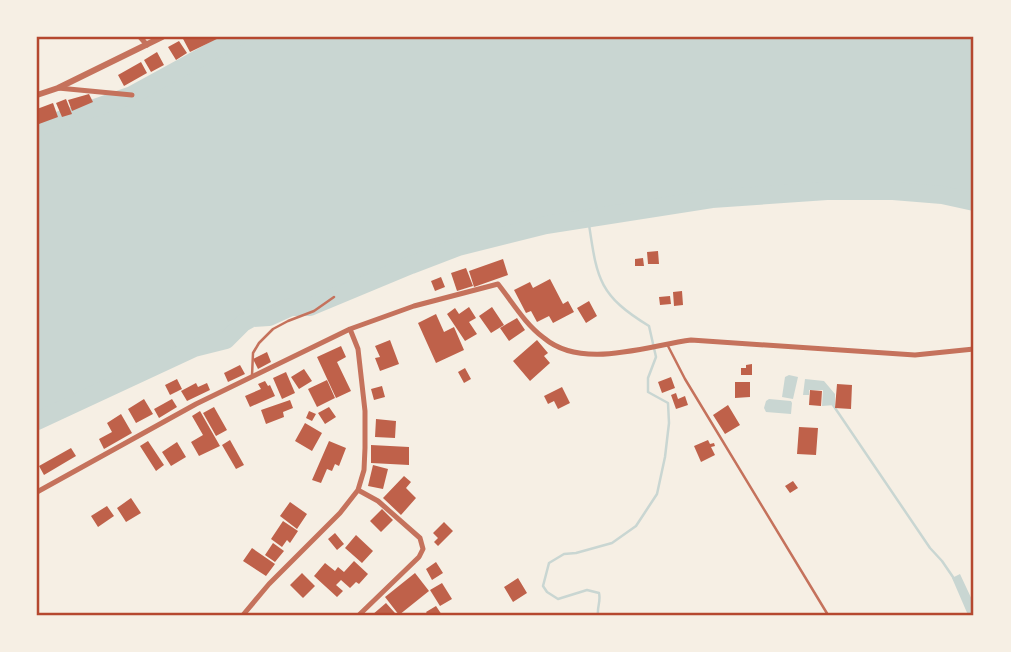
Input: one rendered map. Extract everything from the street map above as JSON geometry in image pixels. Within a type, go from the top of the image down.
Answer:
[{"type":"street","points":[[140,37],[147,45]]},
{"type":"street","points":[[37,95],[58,88],[162,37]]},
{"type":"street","points":[[58,88],[132,95]]},
{"type":"street","points":[[37,492],[196,404],[350,329],[414,306],[499,284],[529,325],[545,340],[562,350],[589,354],[620,353],[691,340],[915,355],[974,349]]},
{"type":"street","points":[[243,615],[269,584],[340,513],[358,490],[364,470],[366,448],[365,411],[358,349],[350,329]]},
{"type":"street","points":[[358,490],[394,513],[420,538],[423,549],[419,557],[359,615]]},
{"type":"lane","points":[[252,376],[253,354],[273,329],[314,311],[334,297]]},
{"type":"lane","points":[[667,343],[685,379],[828,615]]},
{"type":"shaded area","points":[[238,37],[974,37],[974,202],[942,195],[893,191],[827,191],[712,199],[546,225],[458,247],[310,307],[291,307],[269,317],[252,318],[226,340],[194,348],[37,421],[37,128],[132,95]]},
{"type":"shaded area","points":[[785,377],[798,377],[793,399],[782,397]]},
{"type":"shaded area","points":[[805,379],[824,381],[835,394],[835,405],[822,406],[823,390],[809,390],[809,395],[803,395]]},
{"type":"shaded area","points":[[769,399],[791,401],[791,414],[766,412],[764,408]]},
{"type":"shaded area","points":[[960,574],[974,604],[974,613],[968,615],[952,578]]},
{"type":"building","points":[[182,37],[221,37],[190,52]]},
{"type":"building","points":[[179,41],[187,53],[176,60],[168,47]]},
{"type":"building","points":[[157,52],[164,65],[151,72],[144,60]]},
{"type":"building","points":[[141,62],[147,73],[124,86],[118,75]]},
{"type":"building","points":[[89,94],[93,102],[72,111],[68,100]]},
{"type":"building","points":[[66,99],[72,114],[62,117],[56,103]]},
{"type":"building","points":[[53,103],[58,117],[37,123],[37,109]]},
{"type":"building","points":[[658,251],[659,264],[648,264],[647,252]]},
{"type":"building","points":[[643,258],[644,266],[635,266],[635,259]]},
{"type":"building","points":[[503,259],[508,275],[474,287],[469,271]]},
{"type":"building","points":[[466,268],[473,286],[457,291],[451,273]]},
{"type":"building","points":[[441,277],[445,287],[435,291],[431,281]]},
{"type":"building","points":[[550,279],[563,304],[568,301],[574,312],[553,323],[549,316],[537,322],[531,311],[526,313],[514,290],[530,282],[533,288]]},
{"type":"building","points":[[682,291],[683,305],[674,306],[673,292]]},
{"type":"building","points":[[670,296],[671,304],[660,305],[659,297]]},
{"type":"building","points":[[589,301],[597,316],[586,323],[577,308]]},
{"type":"building","points":[[469,307],[476,318],[469,322],[477,334],[465,341],[447,314],[455,308],[459,314]]},
{"type":"building","points":[[492,307],[504,325],[491,333],[479,316]]},
{"type":"building","points":[[436,314],[444,332],[454,327],[464,350],[436,363],[418,323]]},
{"type":"building","points":[[517,318],[525,330],[509,341],[500,328]]},
{"type":"building","points":[[390,340],[399,364],[380,371],[375,358],[380,357],[375,346]]},
{"type":"building","points":[[537,340],[548,353],[544,356],[550,363],[530,381],[513,361]]},
{"type":"building","points":[[341,346],[346,357],[337,362],[351,391],[336,398],[317,357]]},
{"type":"building","points":[[267,352],[271,362],[258,369],[253,359]]},
{"type":"building","points":[[752,364],[752,375],[741,375],[741,368]]},
{"type":"building","points":[[240,365],[245,374],[228,382],[224,373]]},
{"type":"building","points":[[465,368],[471,379],[464,383],[458,372]]},
{"type":"building","points":[[304,369],[312,381],[299,389],[291,377]]},
{"type":"building","points":[[286,372],[295,393],[282,399],[273,378]]},
{"type":"building","points":[[671,377],[675,388],[662,393],[658,382]]},
{"type":"building","points":[[177,379],[182,389],[170,395],[165,385]]},
{"type":"building","points":[[327,380],[335,398],[317,407],[308,389]]},
{"type":"building","points":[[265,381],[275,396],[250,407],[245,396],[261,389],[258,384]]},
{"type":"building","points":[[735,382],[750,382],[750,397],[735,398]]},
{"type":"building","points":[[196,383],[198,387],[207,383],[210,390],[187,401],[181,391]]},
{"type":"building","points":[[837,384],[852,385],[851,409],[835,408]]},
{"type":"building","points":[[382,386],[385,397],[374,400],[371,389]]},
{"type":"building","points":[[562,387],[570,403],[558,409],[554,401],[548,404],[544,396]]},
{"type":"building","points":[[810,390],[822,391],[821,406],[809,405]]},
{"type":"building","points":[[676,393],[678,399],[685,396],[688,405],[676,409],[671,395]]},
{"type":"building","points":[[144,399],[153,414],[136,423],[128,409]]},
{"type":"building","points":[[172,399],[177,407],[159,418],[154,409]]},
{"type":"building","points":[[290,400],[293,408],[283,412],[284,417],[266,424],[261,410]]},
{"type":"building","points":[[728,405],[740,425],[725,434],[713,415]]},
{"type":"building","points":[[214,407],[227,430],[216,436],[203,413]]},
{"type":"building","points":[[329,407],[336,417],[325,424],[318,413]]},
{"type":"building","points":[[200,411],[220,446],[199,456],[191,442],[203,435],[192,416]]},
{"type":"building","points":[[309,411],[316,414],[312,421],[306,418]]},
{"type":"building","points":[[121,414],[132,433],[104,449],[99,439],[112,432],[107,423]]},
{"type":"building","points":[[376,419],[396,421],[395,438],[375,437]]},
{"type":"building","points":[[305,423],[322,433],[312,451],[295,441]]},
{"type":"building","points":[[799,427],[818,428],[816,455],[797,454]]},
{"type":"building","points":[[230,440],[244,465],[236,469],[222,445]]},
{"type":"building","points":[[708,440],[710,444],[714,443],[715,446],[711,447],[715,455],[701,462],[694,446]]},
{"type":"building","points":[[148,441],[164,465],[156,471],[140,446]]},
{"type":"building","points":[[329,441],[346,448],[339,466],[335,464],[332,471],[327,469],[321,483],[312,480]]},
{"type":"building","points":[[177,442],[186,457],[171,466],[162,452]]},
{"type":"building","points":[[371,445],[409,447],[409,465],[371,463]]},
{"type":"building","points":[[71,448],[76,456],[44,475],[39,466]]},
{"type":"building","points":[[373,465],[388,469],[383,489],[368,486]]},
{"type":"building","points":[[404,476],[411,482],[406,488],[416,498],[401,515],[383,498]]},
{"type":"building","points":[[793,481],[798,488],[790,493],[785,486]]},
{"type":"building","points":[[131,498],[141,513],[126,522],[117,508]]},
{"type":"building","points":[[290,502],[307,514],[297,529],[280,516]]},
{"type":"building","points":[[107,506],[114,516],[98,527],[91,516]]},
{"type":"building","points":[[382,509],[393,520],[381,532],[370,521]]},
{"type":"building","points":[[283,521],[298,531],[290,543],[287,540],[282,547],[271,539]]},
{"type":"building","points":[[444,522],[453,531],[438,546],[434,542],[438,538],[433,533]]},
{"type":"building","points":[[335,533],[344,544],[337,550],[328,539]]},
{"type":"building","points":[[356,535],[373,551],[362,563],[345,548]]},
{"type":"building","points":[[273,543],[284,551],[275,562],[265,555]]},
{"type":"building","points":[[252,548],[275,564],[266,576],[243,561]]},
{"type":"building","points":[[354,561],[368,574],[359,584],[356,582],[350,588],[341,580],[336,585],[343,591],[337,597],[314,576],[325,563],[335,571],[338,567],[344,572]]},
{"type":"building","points":[[436,562],[443,573],[432,580],[426,569]]},
{"type":"building","points":[[302,573],[315,586],[303,598],[290,585]]},
{"type":"building","points":[[415,573],[429,591],[399,615],[385,597]]},
{"type":"building","points":[[518,578],[527,593],[513,602],[504,587]]},
{"type":"building","points":[[442,583],[452,599],[440,606],[430,590]]},
{"type":"building","points":[[386,603],[395,613],[372,615]]},
{"type":"building","points":[[436,606],[442,615],[428,615],[426,612]]},
{"type":"waterway","points":[[37,128],[132,95],[238,37]]},
{"type":"waterway","points":[[37,421],[194,348],[226,340],[252,318],[269,317],[291,307],[310,307],[458,247],[546,225],[712,199],[827,191],[893,191],[942,195],[974,202]]},
{"type":"waterway","points":[[588,218],[597,269],[602,282],[618,304],[649,326],[656,357],[648,378],[648,392],[668,403],[669,423],[657,494],[636,526],[612,543],[564,554],[549,563],[543,586],[547,592],[558,599],[587,590],[599,593],[598,615]]},
{"type":"waterway","points":[[833,405],[930,548],[955,580]]}]
